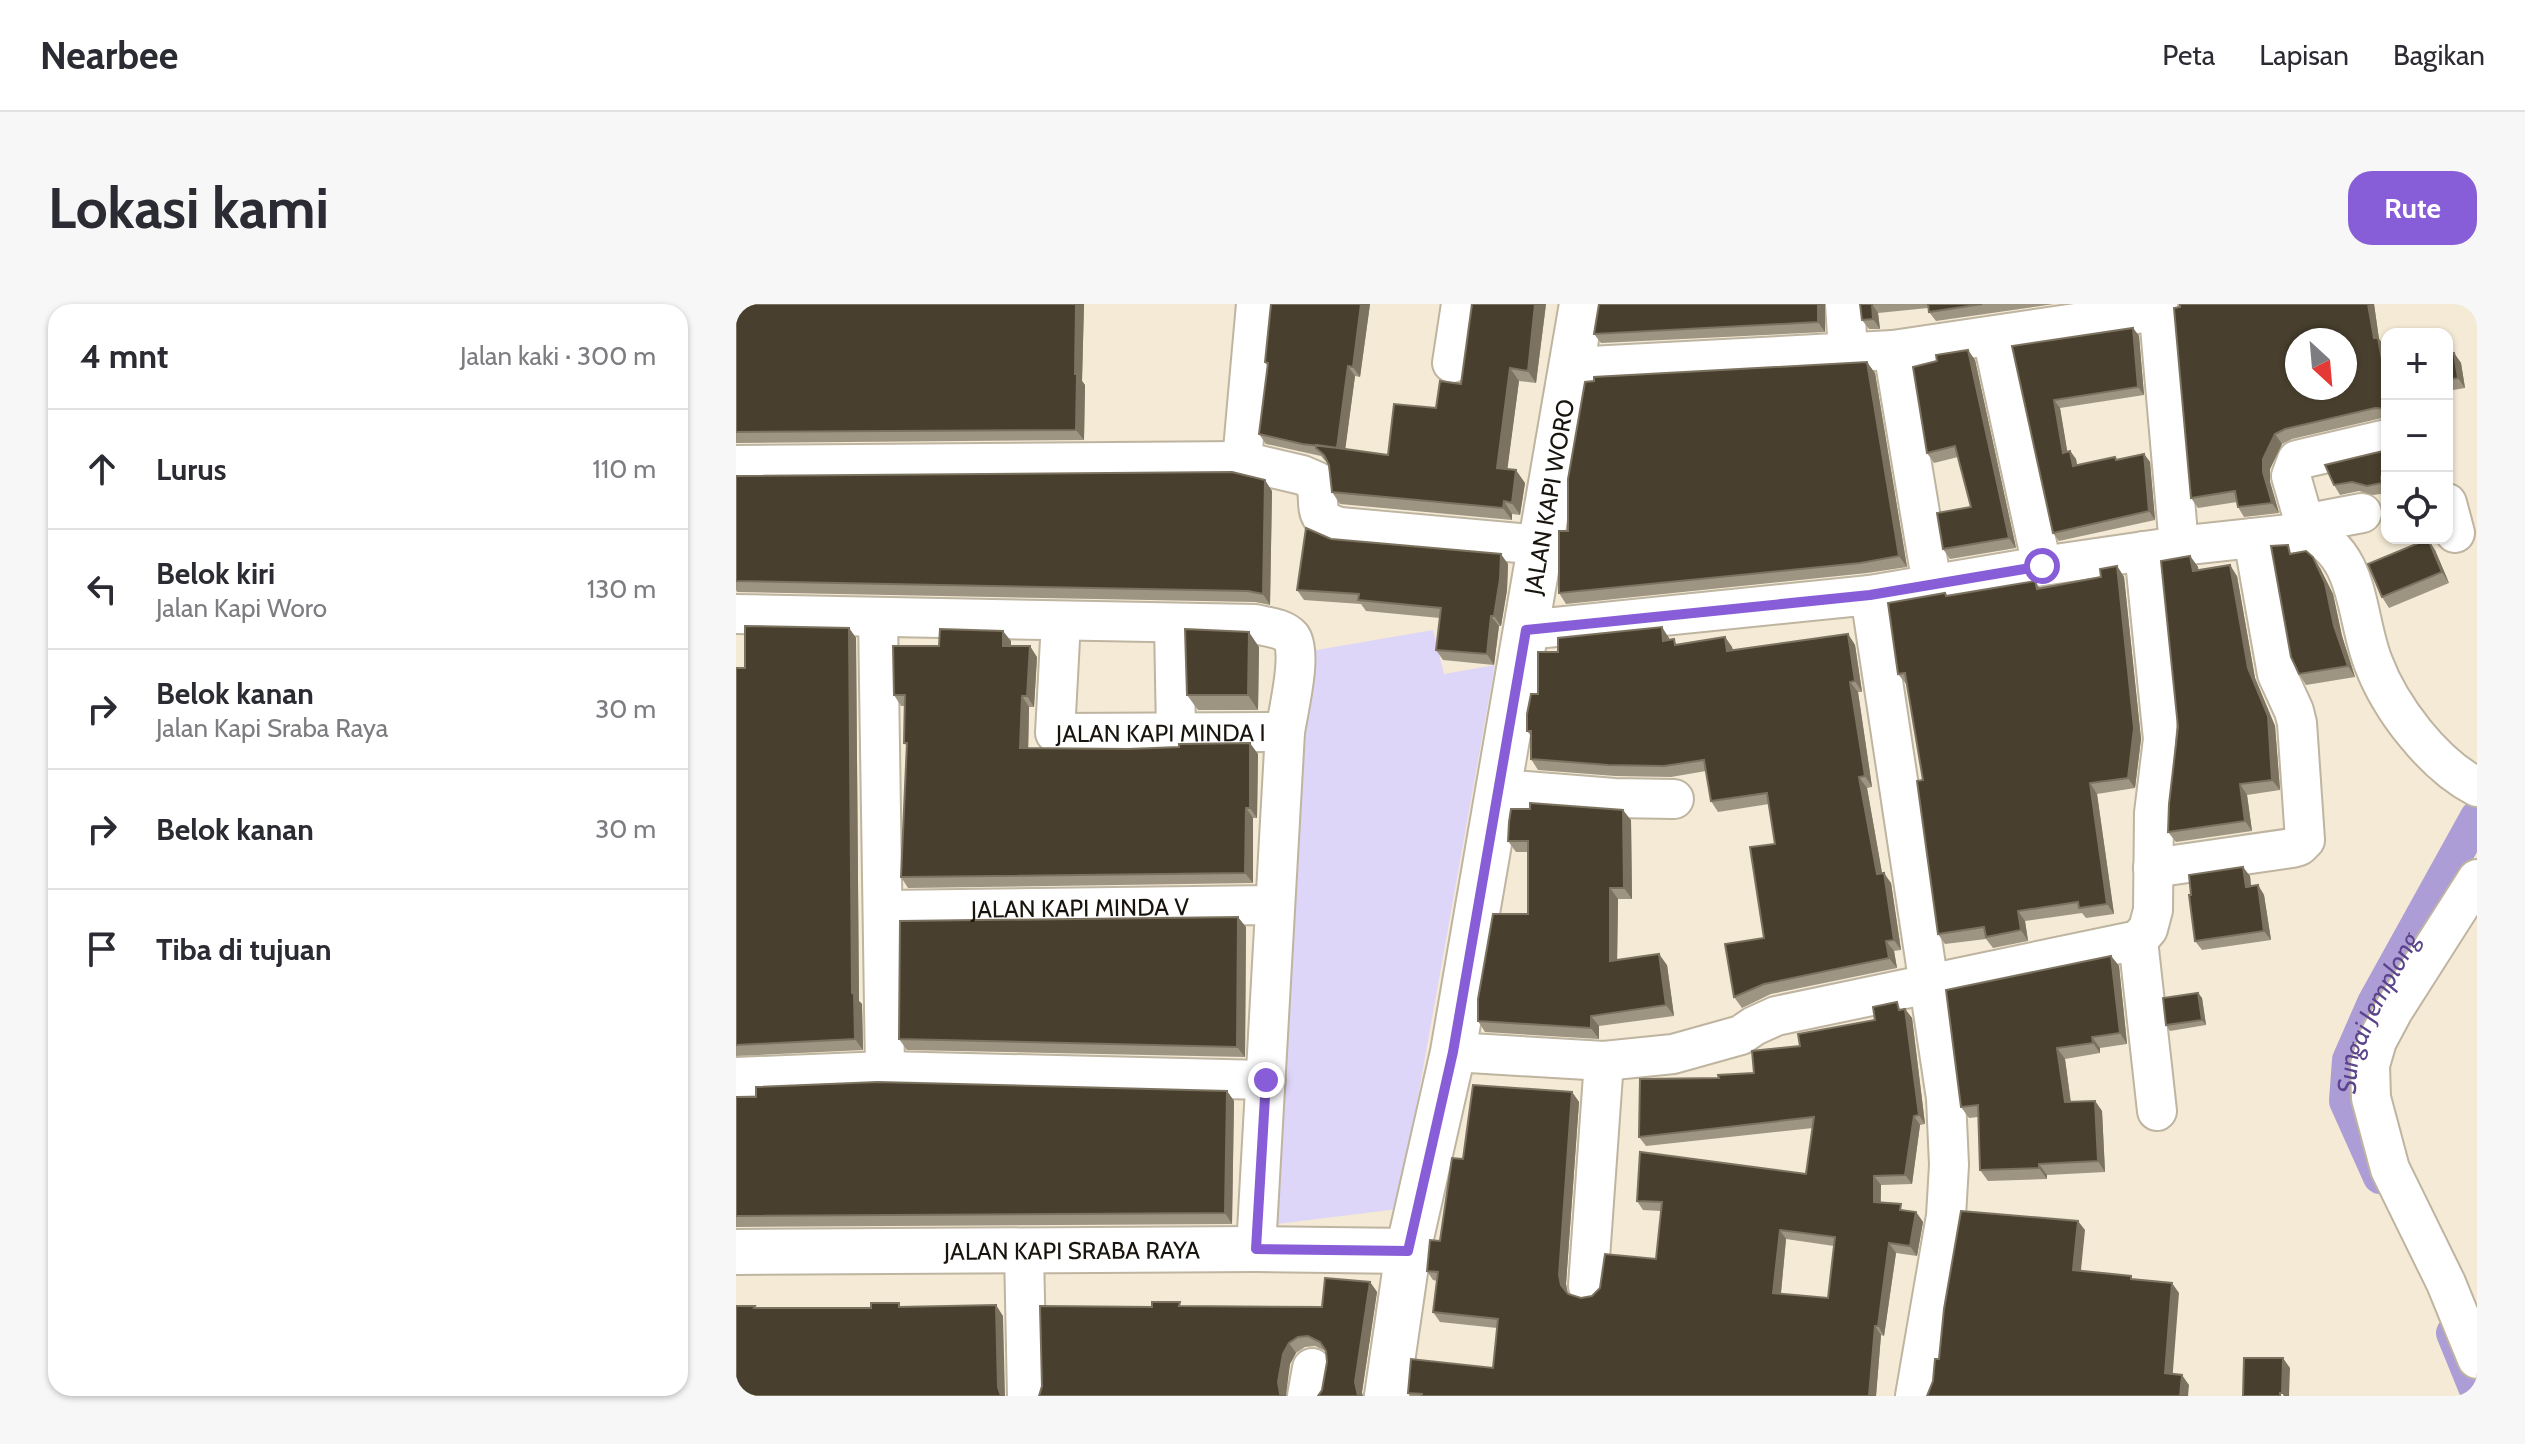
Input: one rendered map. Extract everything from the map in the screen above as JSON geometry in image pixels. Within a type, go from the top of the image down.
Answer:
[{"type":"street","points":[[1242,461],[1256,304]]},
{"type":"street","points":[[1452,363],[1461,304]]},
{"type":"street","name":"JALAN KAPI WORO","points":[[1387,1396],[1408,1251],[1453,1052],[1582,304]]},
{"type":"street","points":[[1845,304],[1848,352]]},
{"type":"street","points":[[1453,1052],[1604,1061],[1673,1054],[1741,1035],[1776,1016],[2138,940],[2152,919],[2154,813],[2163,739],[2158,308],[1992,337],[1893,350],[1571,367]]},
{"type":"street","points":[[1992,337],[2042,566]]},
{"type":"street","points":[[1893,350],[1932,585]]},
{"type":"street","points":[[2381,440],[2297,460],[2291,476],[2306,528],[2340,555],[2354,587],[2372,660],[2385,691],[2444,765],[2471,784]]},
{"type":"street","points":[[736,465],[1242,461],[1316,481],[1319,517],[1324,523],[1541,545]]},
{"type":"street","points":[[1526,630],[1870,595],[2042,566],[2253,538],[2362,513]]},
{"type":"street","points":[[2153,868],[2292,848],[2305,840],[2297,723],[2277,674],[2253,538]]},
{"type":"street","points":[[1870,595],[1946,1098],[1949,1165],[1946,1216],[1915,1396]]},
{"type":"street","points":[[736,614],[1255,624],[1289,634],[1295,643],[1296,656],[1285,732],[1256,1249]]},
{"type":"street","points":[[878,617],[885,1071]]},
{"type":"street","name":"JALAN KAPI MINDA I","points":[[1061,621],[1055,733],[1285,732]]},
{"type":"street","points":[[1174,623],[1176,733]]},
{"type":"street","points":[[1500,789],[1614,798],[1674,799]]},
{"type":"street","points":[[2477,879],[2393,1011],[2377,1041],[2370,1065],[2371,1098],[2390,1169],[2446,1283],[2477,1359]]},
{"type":"street","name":"JALAN KAPI MINDA V","points":[[884,910],[1275,905]]},
{"type":"street","points":[[2138,940],[2157,1111]]},
{"type":"street","points":[[1588,1286],[1604,1061]]},
{"type":"street","points":[[736,1077],[885,1071],[1266,1080]]},
{"type":"street","points":[[1024,1251],[1027,1396]]},
{"type":"street","name":"JALAN KAPI SRABA RAYA","points":[[736,1252],[1408,1251]]},
{"type":"shaded area","points":[[1433,630],[1444,674],[1495,665],[1398,1209],[1277,1224],[1279,1065],[1305,652]]},
{"type":"building","points":[[736,304],[1076,304],[1076,430],[736,432]]},
{"type":"building","points":[[1271,304],[1361,304],[1353,367],[1348,366],[1337,448],[1259,434],[1268,363],[1265,362]]},
{"type":"building","points":[[1472,304],[1535,304],[1528,371],[1510,368],[1497,468],[1516,470],[1512,503],[1504,501],[1503,508],[1332,492],[1329,465],[1316,445],[1388,455],[1394,404],[1436,408],[1440,381],[1461,384]]},
{"type":"building","points":[[1599,304],[1818,304],[1818,322],[1594,334]]},
{"type":"building","points":[[1860,304],[1872,304],[1873,319],[1862,320]]},
{"type":"building","points":[[1928,304],[1982,304],[1929,312]]},
{"type":"building","points":[[2180,304],[2368,304],[2374,338],[2378,338],[2381,354],[2381,408],[2285,429],[2275,434],[2263,459],[2263,472],[2272,503],[2238,507],[2235,491],[2191,498],[2174,308],[2180,307]]},
{"type":"building","points":[[2133,328],[2138,387],[2054,400],[2063,453],[2070,451],[2073,466],[2144,454],[2149,511],[2053,533],[2012,346]]},
{"type":"building","points":[[1968,350],[2009,538],[1943,549],[1937,513],[1971,507],[1955,446],[1927,453],[1913,367],[1937,361],[1936,355]]},
{"type":"building","points":[[2453,353],[2458,378],[2453,379]]},
{"type":"building","points":[[1867,362],[1899,556],[1860,563],[1559,593],[1559,531],[1568,531],[1568,479],[1585,382],[1594,381],[1594,377]]},
{"type":"building","points":[[2381,451],[2381,483],[2334,485],[2325,465]]},
{"type":"building","points":[[1232,472],[1265,480],[1263,594],[1248,591],[736,581],[736,476]]},
{"type":"building","points":[[1306,528],[1331,539],[1501,554],[1500,579],[1494,616],[1491,616],[1487,654],[1436,650],[1441,608],[1358,600],[1359,594],[1297,590]]},
{"type":"building","points":[[2416,544],[2430,544],[2442,572],[2382,597],[2368,564]]},
{"type":"building","points":[[2288,545],[2290,554],[2306,551],[2313,557],[2325,583],[2334,626],[2348,666],[2299,674],[2291,657],[2271,546]]},
{"type":"building","points":[[2190,556],[2193,571],[2230,565],[2248,668],[2268,716],[2272,780],[2240,784],[2245,821],[2168,832],[2178,727],[2161,561]]},
{"type":"building","points":[[2117,566],[2134,728],[2128,778],[2090,783],[2107,904],[2079,908],[2078,902],[2018,911],[2021,930],[1986,937],[1984,927],[1938,934],[1917,781],[1923,780],[1905,673],[1898,674],[1888,603],[2035,581],[2037,589],[2101,577],[2100,569]]},
{"type":"building","points":[[745,626],[849,628],[855,1039],[736,1045],[736,668],[745,668]]},
{"type":"building","points":[[1662,627],[1663,641],[1674,639],[1675,645],[1725,637],[1727,651],[1848,634],[1855,681],[1850,682],[1865,776],[1859,777],[1877,874],[1884,873],[1894,940],[1886,941],[1889,958],[1764,984],[1734,997],[1725,944],[1764,938],[1750,847],[1775,844],[1767,793],[1711,801],[1704,760],[1664,766],[1531,759],[1531,731],[1527,731],[1527,714],[1531,694],[1538,694],[1538,652],[1558,652],[1558,638]]},
{"type":"building","points":[[940,629],[1003,631],[1003,646],[1030,646],[1027,696],[1022,696],[1020,748],[1129,749],[1179,747],[1179,744],[1250,743],[1250,808],[1246,808],[1245,873],[901,877],[907,743],[904,743],[905,695],[894,695],[893,646],[939,646]]},
{"type":"building","points":[[1185,629],[1249,632],[1248,695],[1187,695]]},
{"type":"building","points":[[1530,803],[1623,810],[1624,888],[1610,888],[1610,961],[1659,954],[1666,1005],[1591,1016],[1591,1028],[1478,1021],[1478,999],[1493,914],[1528,914],[1528,841],[1508,841],[1511,809],[1530,809]]},
{"type":"building","points":[[2243,867],[2246,887],[2258,885],[2264,931],[2195,941],[2189,875]]},
{"type":"building","points":[[1238,917],[1237,1047],[899,1039],[900,921]]},
{"type":"building","points":[[2111,956],[2120,1033],[2092,1037],[2093,1043],[2057,1048],[2065,1102],[2095,1101],[2098,1161],[2039,1164],[2039,1168],[1980,1170],[1978,1105],[1961,1107],[1946,990]]},
{"type":"building","points":[[2198,993],[2202,1020],[2166,1025],[2163,998]]},
{"type":"building","points":[[1897,1002],[1899,1010],[1905,1009],[1919,1115],[1914,1116],[1905,1175],[1874,1176],[1874,1202],[1901,1204],[1900,1210],[1916,1212],[1910,1246],[1889,1243],[1878,1326],[1875,1326],[1869,1396],[1422,1396],[1408,1393],[1411,1359],[1493,1368],[1498,1319],[1433,1312],[1438,1272],[1427,1271],[1430,1240],[1440,1241],[1452,1158],[1463,1159],[1473,1085],[1572,1092],[1559,1275],[1561,1285],[1568,1294],[1581,1298],[1592,1296],[1600,1288],[1605,1254],[1656,1259],[1662,1202],[1637,1201],[1640,1152],[1806,1174],[1814,1117],[1639,1137],[1640,1079],[1719,1078],[1718,1075],[1754,1073],[1752,1051],[1800,1046],[1798,1034],[1875,1020],[1873,1007]],"holes":[[[1780,1230],[1835,1237],[1828,1298],[1773,1293]]]},
{"type":"building","points":[[878,1082],[1227,1091],[1225,1213],[736,1216],[736,1097],[756,1097],[756,1087]]},
{"type":"building","points":[[1961,1211],[2078,1221],[2073,1270],[2172,1283],[2165,1373],[2182,1375],[2180,1396],[1927,1396],[1933,1381],[1935,1359],[1939,1359],[1944,1309]]},
{"type":"building","points":[[1325,1278],[1370,1282],[1355,1382],[1358,1396],[1318,1396],[1327,1362],[1326,1351],[1320,1342],[1308,1336],[1298,1337],[1289,1343],[1283,1354],[1278,1382],[1281,1396],[1039,1396],[1042,1386],[1040,1306],[1152,1307],[1152,1302],[1180,1302],[1179,1306],[1322,1307]]},
{"type":"building","points":[[871,1303],[899,1303],[899,1307],[996,1305],[998,1387],[1001,1396],[736,1396],[736,1306],[871,1308]]},
{"type":"building","points":[[2244,1358],[2283,1358],[2280,1396],[2243,1396]]},
{"type":"waterway","name":"Sungai Jemplong","points":[[2380,1177],[2346,1101],[2349,1060],[2374,1003],[2477,817]]},
{"type":"waterway","name":"Sungai Jemplong","points":[[2453,1333],[2477,1392]]},
{"type":"route","points":[[1266,1080],[1256,1249],[1408,1251],[1453,1052],[1526,630],[1870,595],[2042,566]]}]
